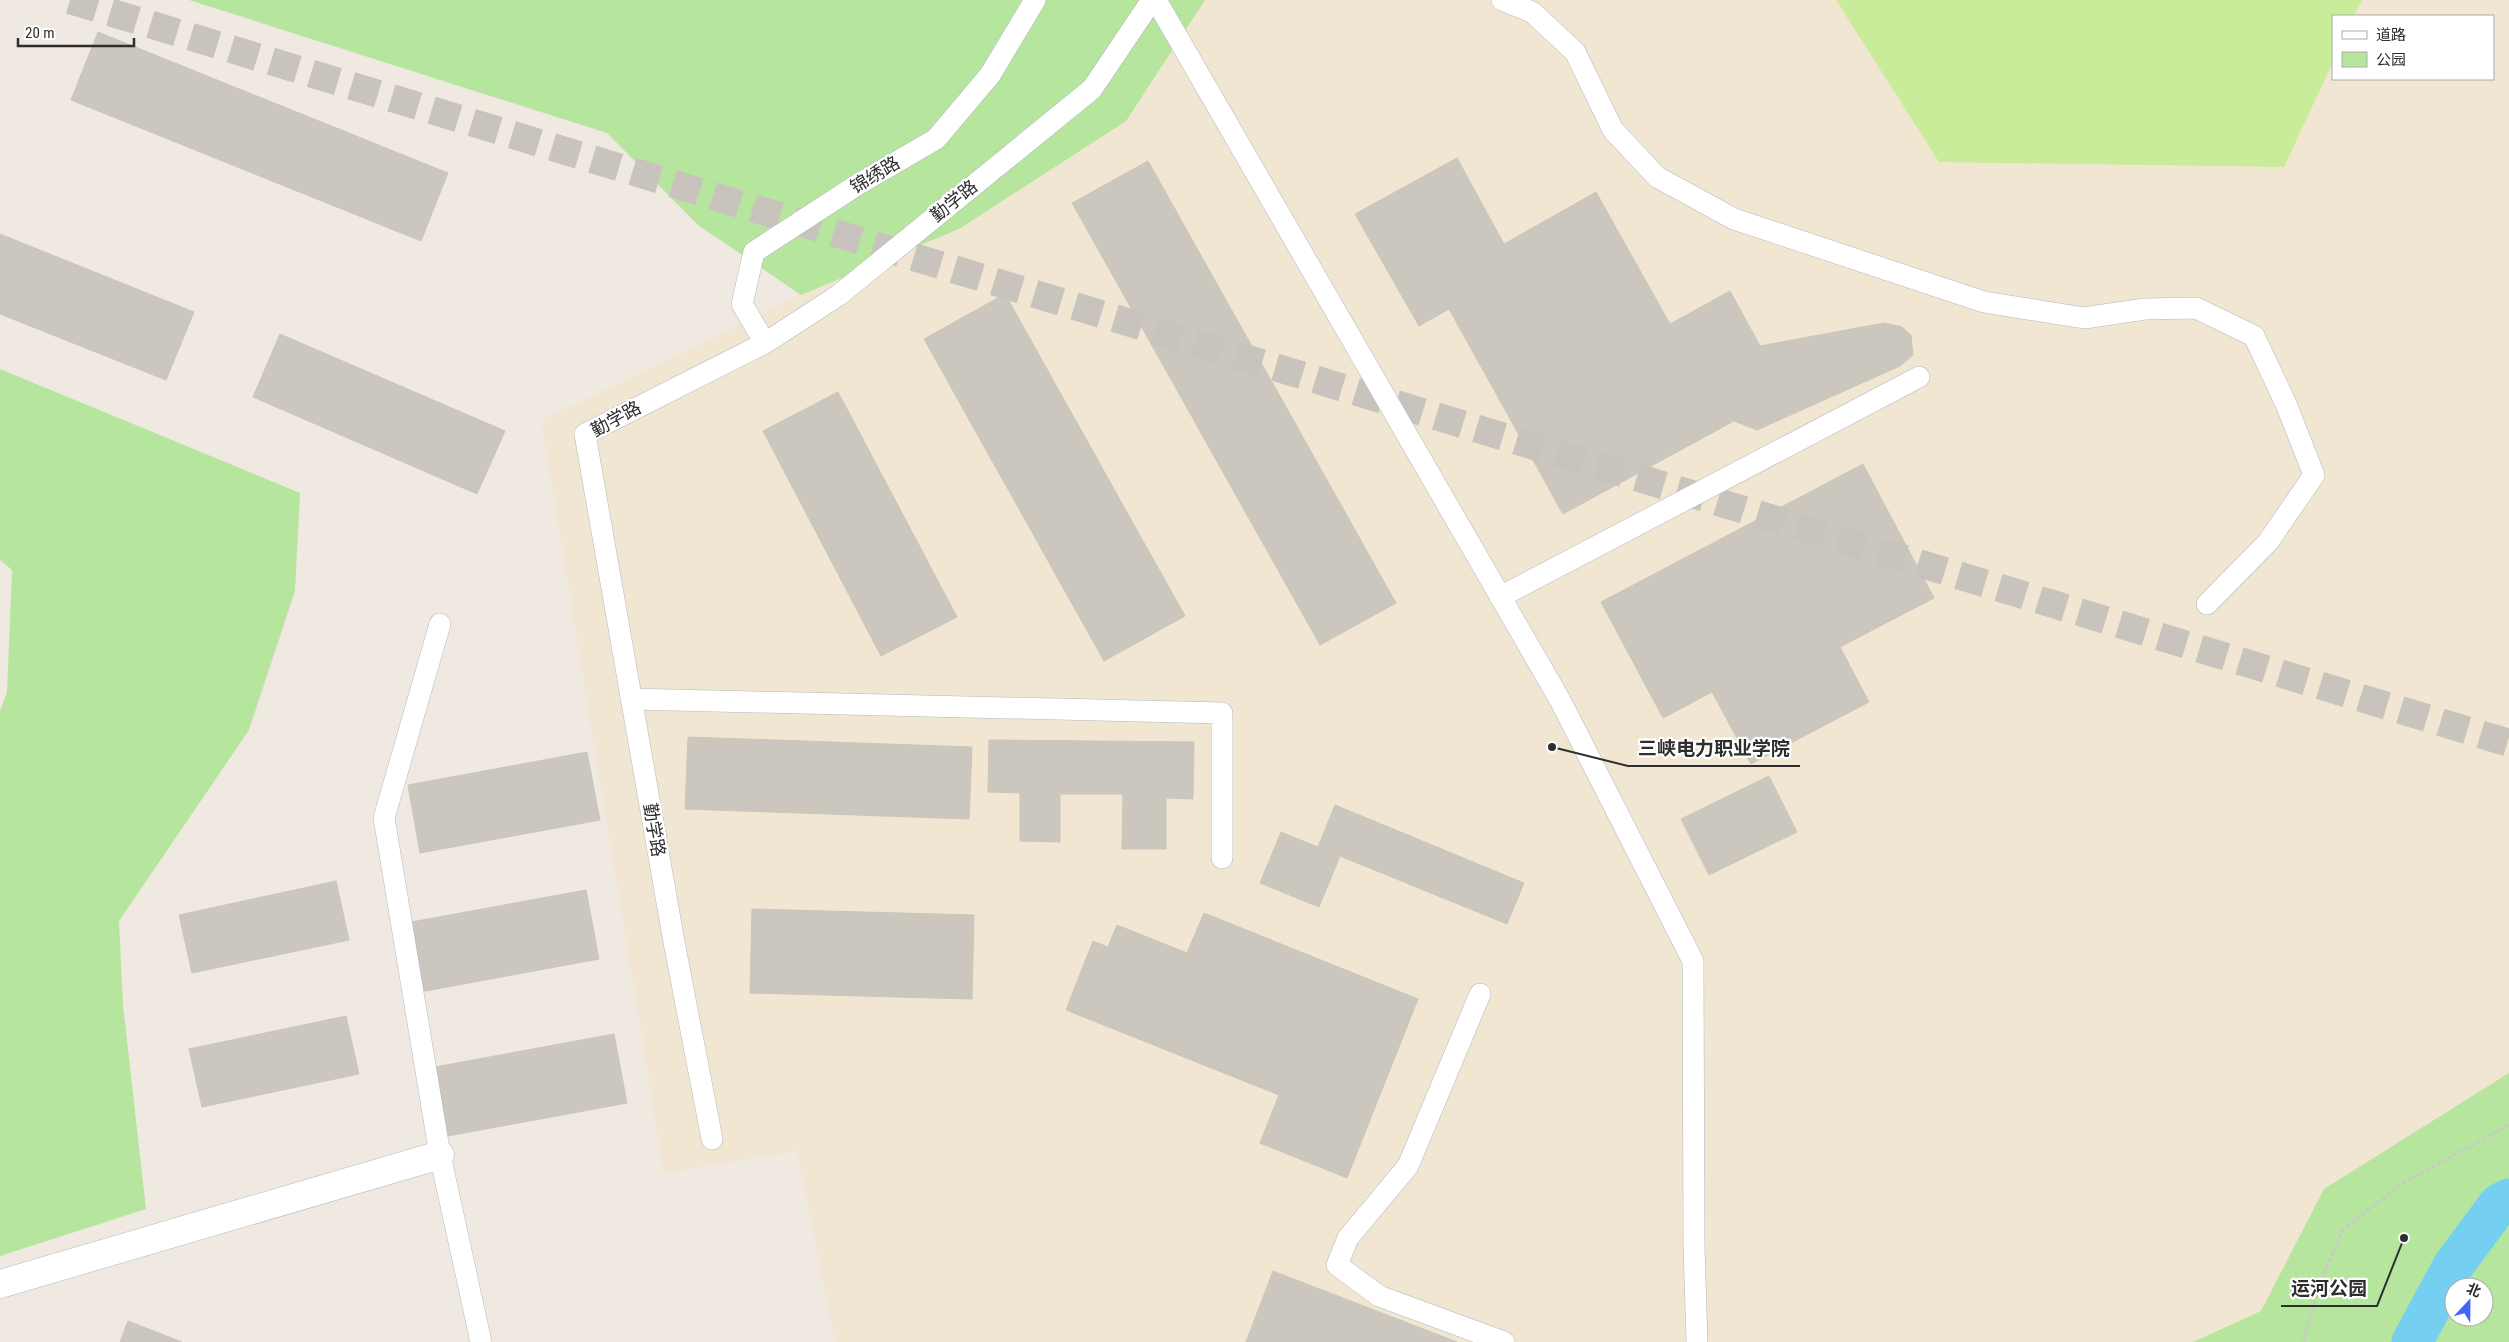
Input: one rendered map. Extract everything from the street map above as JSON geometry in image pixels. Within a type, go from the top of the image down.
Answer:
[{"type":"street","points":[[0,1284],[440,1155]]},
{"type":"lane","name":"锦绣路","points":[[765,343],[742,304],[754,252],[857,185],[936,140],[990,75],[1035,0]]},
{"type":"lane","name":"勤学路","points":[[712,1139],[674,942],[585,434],[765,343],[839,295],[1092,89],[1152,0]]},
{"type":"lane","points":[[1156,0],[1560,700],[1693,961],[1694,1246],[1697,1342]]},
{"type":"lane","points":[[1502,0],[1532,12],[1575,52],[1613,130],[1657,177],[1734,219],[1984,302],[2084,318],[2145,309],[2196,308],[2254,336],[2286,404],[2314,475],[2268,542],[2207,604]]},
{"type":"lane","points":[[1500,597],[1919,377]]},
{"type":"lane","points":[[440,624],[384,818],[440,1155],[481,1342]]},
{"type":"lane","points":[[631,699],[1222,713],[1222,858]]},
{"type":"lane","points":[[1480,994],[1408,1166],[1348,1238],[1337,1264],[1380,1296],[1504,1342]]},
{"type":"path","points":[[2304,1342],[2318,1288],[2343,1229],[2406,1182],[2509,1125]]},
{"type":"shaded area","points":[[769,0],[2509,0],[2509,1073],[2324,1189],[2261,1311],[2193,1342],[835,1342],[797,1151],[664,1173],[541,421],[801,294]]},
{"type":"green space","points":[[189,0],[1205,0],[1126,121],[959,229],[801,295],[698,225],[607,133]]},
{"type":"green space","points":[[1836,0],[2362,0],[2354,15],[2332,15],[2332,64],[2284,167],[1939,162]]},
{"type":"green space","points":[[0,369],[300,493],[295,591],[249,730],[119,921],[123,1005],[146,1209],[0,1256],[0,711],[7,692],[12,570],[0,560]]},
{"type":"green space","points":[[2509,1073],[2509,1342],[2193,1342],[2261,1311],[2324,1189]]},
{"type":"building","points":[[98,32],[448,173],[421,241],[71,100]]},
{"type":"building","points":[[1457,158],[1504,244],[1596,192],[1670,324],[1730,291],[1760,346],[1884,323],[1902,327],[1911,335],[1913,355],[1900,366],[1757,430],[1734,421],[1563,514],[1449,309],[1419,326],[1355,214]]},
{"type":"building","points":[[1148,161],[1396,603],[1320,645],[1072,203]]},
{"type":"building","points":[[0,234],[194,312],[166,380],[0,314]]},
{"type":"building","points":[[1005,294],[1185,616],[1104,661],[924,339]]},
{"type":"building","points":[[280,334],[505,431],[477,494],[253,397]]},
{"type":"building","points":[[838,392],[957,617],[881,656],[763,431]]},
{"type":"building","points":[[1863,464],[1934,598],[1840,647],[1869,702],[1751,764],[1712,692],[1663,718],[1601,602]]},
{"type":"building","points":[[688,737],[972,747],[969,819],[685,809]]},
{"type":"building","points":[[989,740],[1194,742],[1193,799],[1166,798],[1166,849],[1122,849],[1123,794],[1060,794],[1060,842],[1020,841],[1020,793],[988,792]]},
{"type":"building","points":[[587,752],[600,820],[420,853],[408,785]]},
{"type":"building","points":[[1769,776],[1797,832],[1709,875],[1681,819]]},
{"type":"building","points":[[1335,805],[1524,883],[1507,924],[1340,856],[1319,907],[1260,883],[1281,832],[1318,847]]},
{"type":"building","points":[[336,881],[349,940],[192,973],[179,915]]},
{"type":"building","points":[[586,890],[599,959],[420,992],[406,923]]},
{"type":"building","points":[[752,909],[974,915],[972,999],[750,993]]},
{"type":"building","points":[[1204,913],[1418,999],[1347,1178],[1260,1143],[1279,1095],[1066,1010],[1093,941],[1108,947],[1117,925],[1187,953]]},
{"type":"building","points":[[346,1016],[359,1074],[202,1107],[189,1049]]},
{"type":"building","points":[[614,1034],[627,1103],[448,1136],[435,1067]]},
{"type":"building","points":[[1273,1271],[1457,1342],[1246,1342]]},
{"type":"building","points":[[128,1321],[182,1342],[120,1342]]},
{"type":"waterway","points":[[2412,1342],[2453,1266],[2499,1204],[2509,1199]]},
{"type":"tunnel","points":[[70,0],[2509,743]]},
{"type":"place","name":"三峡电力职业学院","points":[[1552,747]]},
{"type":"place","name":"运河公园","points":[[2404,1238]]}]
